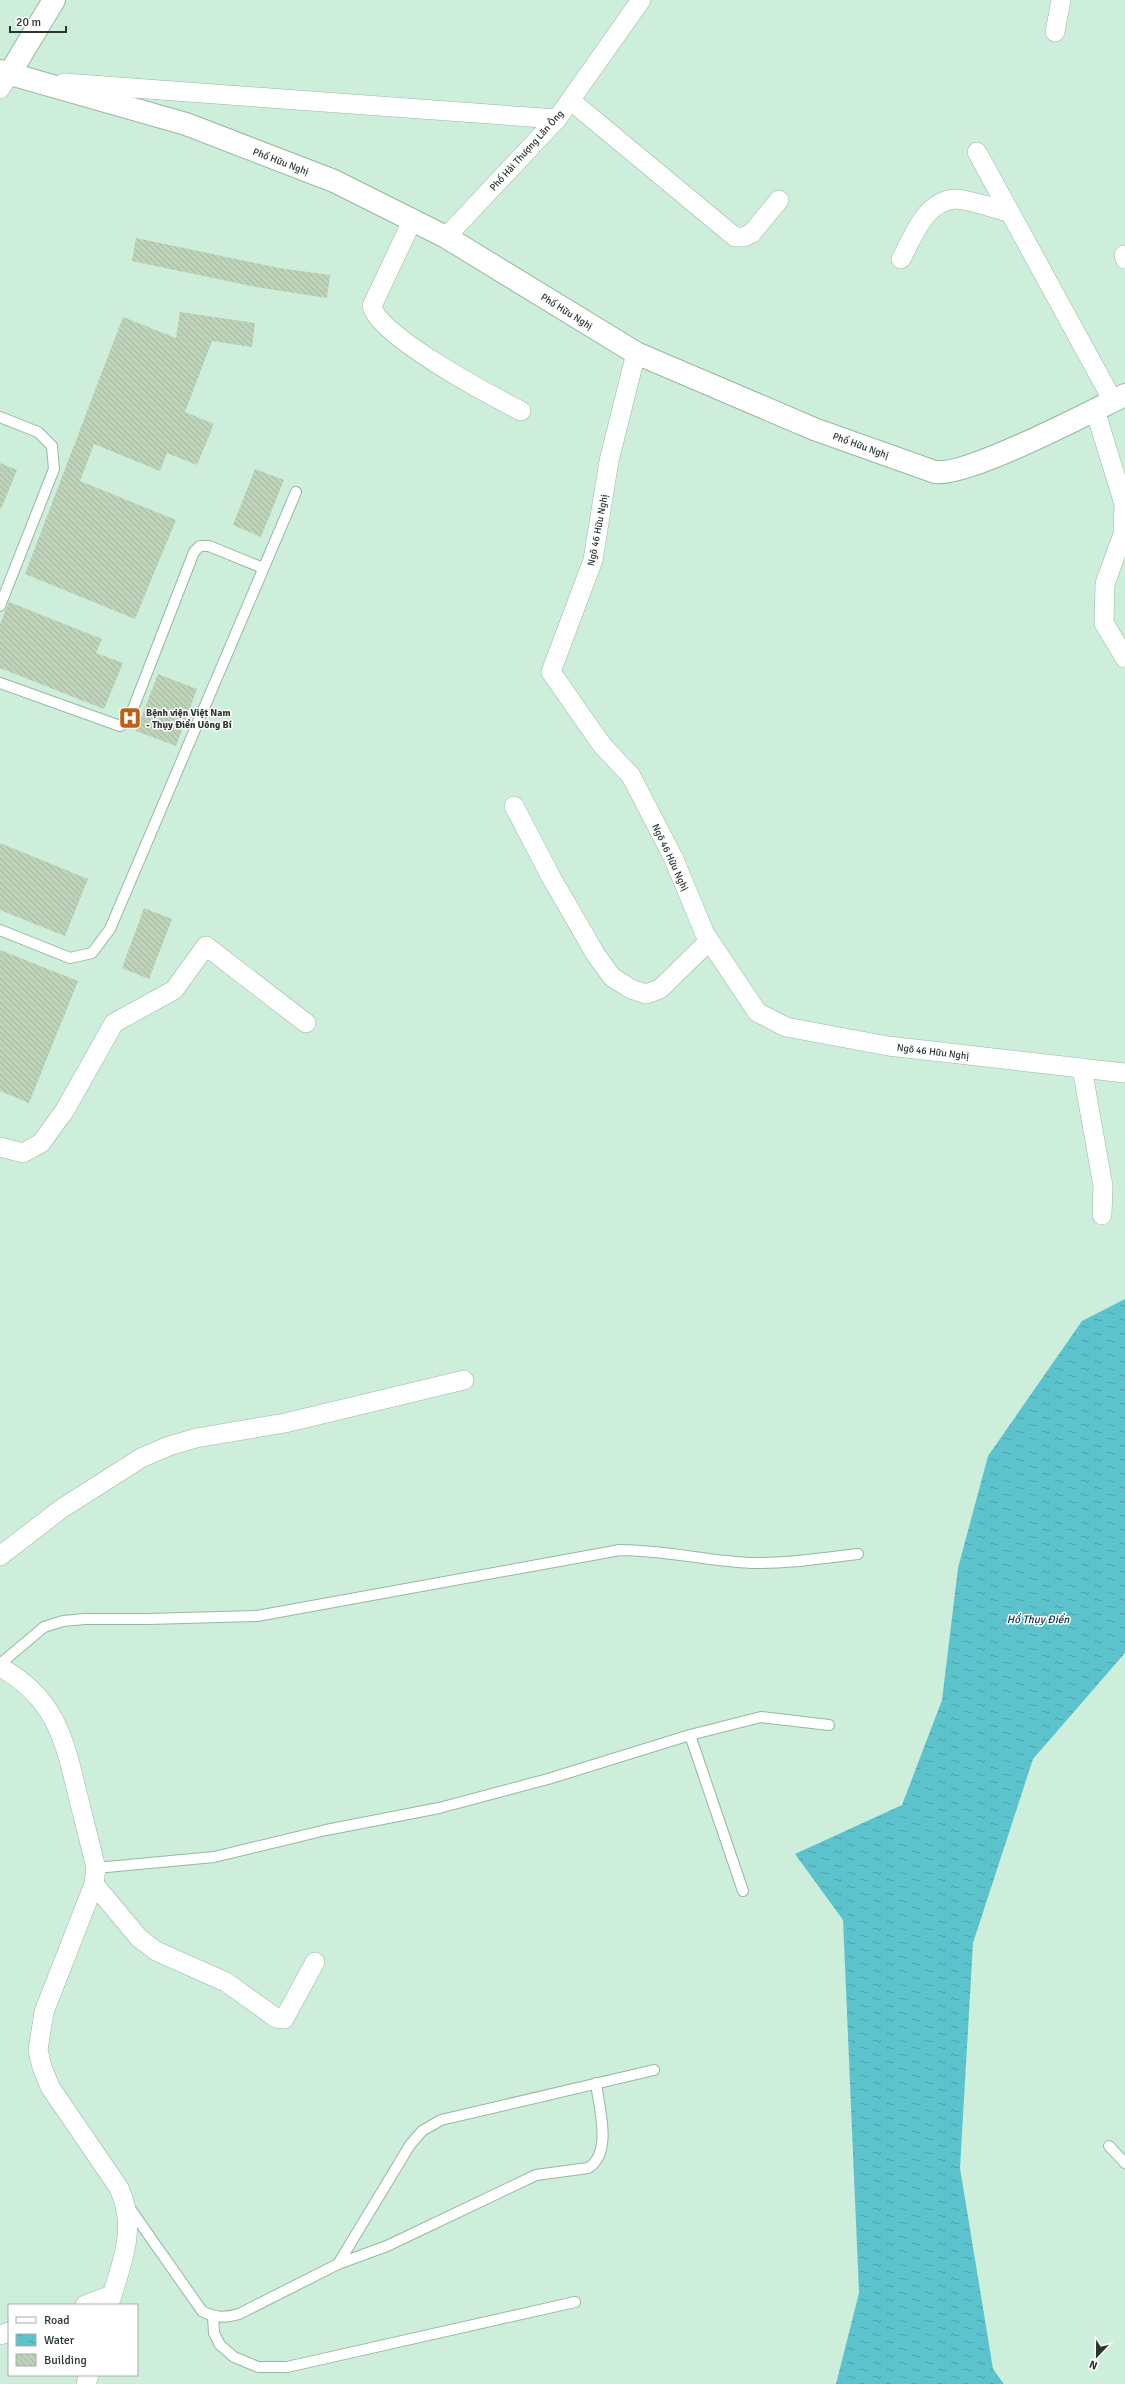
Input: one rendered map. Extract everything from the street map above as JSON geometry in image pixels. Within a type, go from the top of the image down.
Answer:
[{"type":"main road","points":[[10,78],[54,0]]},
{"type":"main road","name":"Phố Hữu Nghị","points":[[10,78],[186,124],[334,181],[413,219],[446,237],[636,353],[814,429],[942,473],[984,460],[1111,402]]},
{"type":"street","name":"Phố Hải Thượng Lãn Ông","points":[[446,237],[557,119],[641,0]]},
{"type":"street","points":[[1055,32],[1061,0]]},
{"type":"street","points":[[10,78],[226,96],[557,119]]},
{"type":"street","points":[[570,100],[727,232],[735,236],[744,237],[752,233],[779,200]]},
{"type":"street","points":[[977,152],[1111,402],[1124,504],[1123,534],[1106,584],[1104,623],[1125,658]]},
{"type":"street","points":[[901,259],[926,214],[940,203],[955,199],[1009,212]]},
{"type":"street","points":[[413,219],[372,306],[374,313],[382,323],[439,365],[521,411]]},
{"type":"street","name":"Ngõ 46 Hữu Nghị","points":[[636,353],[609,461],[593,560],[551,672],[602,745],[632,776],[673,857],[710,941],[757,1012],[786,1027],[888,1046],[1125,1073]]},
{"type":"street","points":[[514,806],[551,877],[596,955],[612,977],[631,989],[646,994],[660,989],[710,941]]},
{"type":"street","points":[[0,1147],[23,1154],[41,1143],[65,1110],[114,1023],[174,990],[206,946],[306,1023]]},
{"type":"street","points":[[1082,1068],[1103,1186],[1102,1215]]},
{"type":"street","points":[[0,1556],[61,1509],[141,1458],[169,1446],[196,1438],[285,1423],[464,1380]]},
{"type":"street","points":[[0,1666],[16,1676],[34,1691],[47,1707],[59,1727],[68,1752],[95,1876],[139,1938],[156,1951],[226,1982],[276,2018],[284,2019],[291,2010],[315,1962]]},
{"type":"street","points":[[90,2304],[110,2300],[129,2231],[126,2202],[119,2188],[50,2087],[42,2067],[38,2050],[44,2012],[95,1876]]},
{"type":"lane","points":[[0,417],[38,432],[52,446],[54,469],[0,606]]},
{"type":"lane","points":[[0,930],[70,958],[92,953],[110,929],[296,492]]},
{"type":"lane","points":[[0,683],[120,726],[128,719],[194,552],[200,546],[209,546],[263,568]]},
{"type":"lane","points":[[0,1666],[44,1627],[63,1621],[85,1619],[258,1616],[620,1550],[647,1550],[750,1563],[780,1563],[858,1554]]},
{"type":"lane","points":[[95,1876],[214,1857],[326,1830],[439,1808],[548,1779],[690,1735],[761,1717],[829,1725]]},
{"type":"lane","points":[[690,1735],[743,1891]]},
{"type":"lane","points":[[338,2264],[410,2145],[422,2131],[441,2120],[654,2070]]},
{"type":"lane","points":[[126,2202],[194,2302],[202,2311],[213,2317],[226,2317],[239,2314],[338,2264],[387,2246],[536,2175],[588,2168],[594,2165],[598,2159],[602,2141],[596,2083]]},
{"type":"lane","points":[[1109,2146],[1125,2163]]},
{"type":"lane","points":[[213,2317],[214,2333],[220,2346],[234,2357],[258,2367],[287,2366],[575,2302]]},
{"type":"water","name":"Hồ Thụy Điển","points":[[1125,1299],[1125,1653],[1033,1759],[973,1943],[960,2168],[993,2369],[1004,2384],[836,2384],[859,2293],[843,1920],[795,1854],[902,1805],[942,1700],[958,1568],[988,1456],[1082,1321]]},
{"type":"building","points":[[136,238],[279,268],[330,275],[327,298],[256,287],[132,261]]},
{"type":"building","points":[[180,312],[255,323],[252,347],[212,341],[185,412],[214,424],[197,465],[167,453],[160,471],[94,444],[80,481],[176,520],[135,619],[25,574],[123,317],[176,338]]},
{"type":"building","points":[[0,463],[17,470],[1,509],[0,509]]},
{"type":"building","points":[[255,469],[284,480],[261,537],[233,525]]},
{"type":"building","points":[[9,602],[102,639],[96,653],[123,663],[104,709],[0,668],[0,624]]},
{"type":"building","points":[[158,674],[197,689],[176,746],[136,731]]},
{"type":"building","points":[[0,843],[88,879],[65,936],[0,910]]},
{"type":"building","points":[[144,908],[172,919],[149,979],[122,968]]},
{"type":"building","points":[[0,950],[78,981],[29,1103],[0,1091]]},
{"type":"place","name":"Bệnh viện Việt Nam - Thụy Điển Uông Bí","points":[[130,718]]}]
